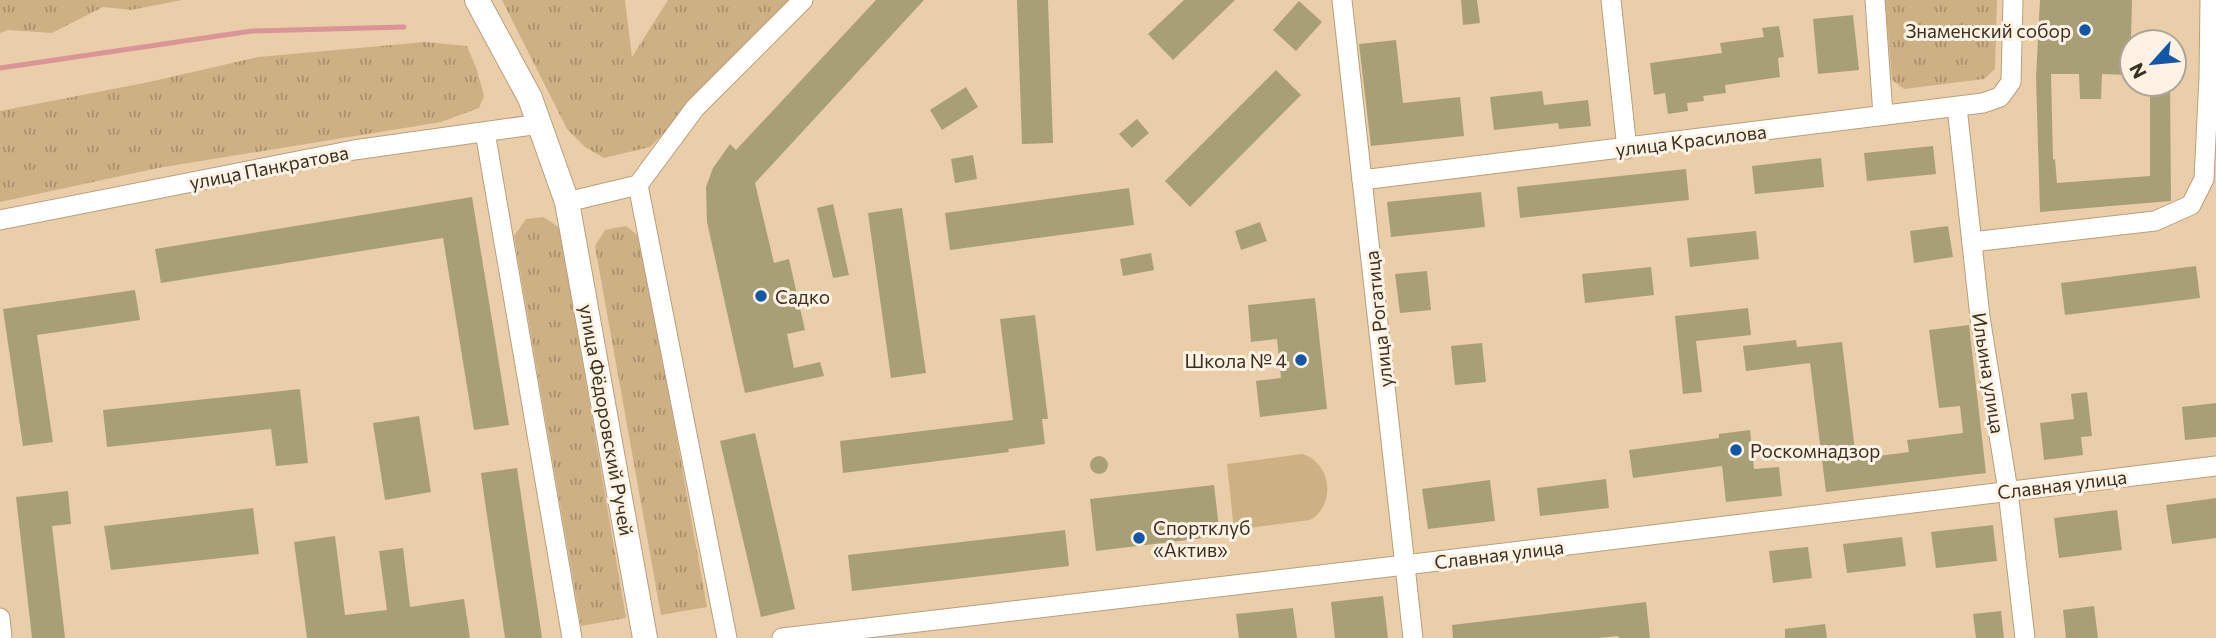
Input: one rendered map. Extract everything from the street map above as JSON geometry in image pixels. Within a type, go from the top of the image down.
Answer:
[{"type":"main road","name":"улица Фёдоровский Ручей","points":[[477,0],[530,98],[567,202],[645,638]]},
{"type":"street","points":[[567,202],[638,185],[695,108],[803,0]]},
{"type":"street","name":"улица Рогатица","points":[[1342,0],[1413,638]]},
{"type":"street","points":[[1611,0],[1627,149]]},
{"type":"street","points":[[1875,0],[1883,115]]},
{"type":"street","name":"улица Красилова","points":[[1362,180],[1983,103],[2000,97],[2011,82],[2013,0]]},
{"type":"street","points":[[1972,242],[2155,221],[2191,205],[2204,179],[2213,77],[2210,0]]},
{"type":"street","name":"Ильина улица","points":[[1957,107],[1980,317],[2008,491],[2025,638]]},
{"type":"street","name":"улица Панкратова","points":[[0,220],[354,150],[540,124]]},
{"type":"street","points":[[485,132],[572,638]]},
{"type":"street","points":[[638,185],[727,638]]},
{"type":"street","name":"Славная улица","points":[[782,638],[2216,466]]},
{"type":"street","points":[[0,618],[2,638]]},
{"type":"green space","points":[[0,0],[182,0],[131,10],[103,7],[52,33],[8,30],[0,33]]},
{"type":"green space","points":[[502,0],[625,0],[632,57],[668,0],[794,0],[650,147],[604,158],[585,147],[567,129]]},
{"type":"green space","points":[[1885,0],[1997,0],[1995,69],[1984,79],[1904,89],[1892,80]]},
{"type":"green space","points":[[425,42],[467,46],[484,96],[479,108],[441,122],[158,168],[0,202],[0,111],[149,82],[258,57]]},
{"type":"green space","points":[[543,217],[560,228],[626,618],[581,626],[514,236],[526,219]]},
{"type":"green space","points":[[626,226],[641,238],[707,607],[661,615],[595,246],[605,230]]},
{"type":"green space","points":[[1302,454],[1319,466],[1327,484],[1327,495],[1319,513],[1310,520],[1234,530],[1227,464]]},
{"type":"building","name":"Садко","points":[[876,0],[924,0],[755,183],[774,263],[789,259],[805,330],[787,334],[794,368],[820,362],[824,376],[745,393],[707,222],[706,187],[713,168],[730,144],[736,150]]},
{"type":"building","points":[[1017,0],[1048,0],[1053,143],[1022,144]]},
{"type":"building","points":[[1184,0],[1235,0],[1173,60],[1148,34]]},
{"type":"building","points":[[1461,0],[1477,0],[1480,23],[1463,25]]},
{"type":"building","points":[[2040,0],[2132,0],[2131,28],[2118,28],[2118,75],[2102,74],[2101,99],[2080,99],[2079,74],[2051,74],[2053,160],[2055,159],[2057,183],[2150,176],[2150,98],[2170,98],[2171,201],[2040,212],[2036,77]]},
{"type":"building","points":[[1299,1],[1322,22],[1296,51],[1273,30]]},
{"type":"building","points":[[1853,15],[1859,70],[1818,74],[1813,19]]},
{"type":"building","points":[[1779,26],[1784,57],[1778,58],[1780,77],[1725,85],[1726,93],[1703,96],[1704,101],[1687,103],[1688,111],[1668,114],[1665,93],[1654,95],[1650,63],[1722,53],[1720,43],[1764,37],[1762,28]]},
{"type":"building","points":[[1396,40],[1403,103],[1460,97],[1464,136],[1371,146],[1359,44]]},
{"type":"building","points":[[1276,70],[1301,95],[1190,207],[1165,181]]},
{"type":"building","points":[[966,87],[978,107],[942,130],[930,110]]},
{"type":"building","points":[[1542,91],[1544,105],[1588,100],[1591,126],[1559,129],[1558,123],[1494,130],[1490,97]]},
{"type":"building","points":[[1137,119],[1149,133],[1132,148],[1119,134]]},
{"type":"building","points":[[1933,146],[1936,174],[1867,181],[1864,153]]},
{"type":"building","points":[[973,155],[977,179],[955,183],[951,159]]},
{"type":"building","points":[[1821,158],[1824,187],[1755,194],[1752,166]]},
{"type":"building","points":[[1686,169],[1689,200],[1520,218],[1517,187]]},
{"type":"building","points":[[1129,188],[1134,225],[950,250],[945,213]]},
{"type":"building","points":[[1481,192],[1485,227],[1391,237],[1387,202]]},
{"type":"building","points":[[472,197],[509,425],[474,430],[443,238],[161,283],[155,249]]},
{"type":"building","points":[[833,204],[849,275],[833,278],[817,208]]},
{"type":"building","points":[[902,208],[926,373],[891,378],[868,213]]},
{"type":"building","points":[[1260,222],[1267,241],[1241,250],[1235,231]]},
{"type":"building","points":[[1948,226],[1953,257],[1914,263],[1910,231]]},
{"type":"building","points":[[1756,231],[1759,259],[1690,267],[1687,238]]},
{"type":"building","points":[[1151,253],[1154,270],[1123,276],[1120,259]]},
{"type":"building","points":[[2196,266],[2200,298],[2065,315],[2061,283]]},
{"type":"building","points":[[1651,267],[1654,295],[1585,303],[1582,274]]},
{"type":"building","points":[[1427,271],[1431,310],[1400,313],[1395,274]]},
{"type":"building","points":[[135,290],[140,320],[37,335],[53,442],[23,446],[3,309]]},
{"type":"building","name":"Школа № 4","points":[[1315,298],[1327,409],[1260,417],[1256,381],[1281,378],[1277,339],[1251,342],[1248,305]]},
{"type":"building","points":[[1748,308],[1751,335],[1696,341],[1702,392],[1683,394],[1675,316]]},
{"type":"building","points":[[1035,315],[1048,419],[1042,419],[1045,444],[1008,449],[1009,452],[843,473],[840,441],[1013,420],[1000,319]]},
{"type":"building","points":[[1969,325],[1986,473],[1826,492],[1810,363],[1746,371],[1743,346],[1796,340],[1797,347],[1842,342],[1856,459],[1909,452],[1907,440],[1963,433],[1960,406],[1939,408],[1929,330]]},
{"type":"building","points":[[1482,343],[1486,382],[1455,385],[1451,346]]},
{"type":"building","points":[[300,389],[308,463],[276,466],[271,429],[107,447],[103,410]]},
{"type":"building","points":[[2087,392],[2092,436],[2081,437],[2083,455],[2044,460],[2040,423],[2074,419],[2071,394]]},
{"type":"building","points":[[2216,403],[2216,437],[2185,440],[2182,407]]},
{"type":"building","points":[[419,416],[431,492],[385,500],[373,423]]},
{"type":"building","points":[[1750,430],[1754,469],[1779,467],[1782,496],[1726,502],[1722,466],[1633,478],[1629,450],[1719,438],[1719,434]]},
{"type":"building","points":[[755,433],[795,609],[761,617],[720,441]]},
{"type":"building","points":[[1095,456],[1103,456],[1108,465],[1106,472],[1095,474],[1090,469],[1090,461]]},
{"type":"building","points":[[517,468],[542,638],[505,638],[481,473]]},
{"type":"building","points":[[1606,479],[1609,508],[1540,516],[1537,488]]},
{"type":"building","points":[[1490,480],[1495,521],[1428,529],[1422,489]]},
{"type":"building","points":[[1214,485],[1220,536],[1096,551],[1090,499]]},
{"type":"building","points":[[68,491],[71,524],[52,526],[65,638],[32,638],[16,497]]},
{"type":"building","points":[[2216,498],[2216,538],[2172,544],[2166,505]]},
{"type":"building","points":[[253,508],[259,554],[111,570],[104,526]]},
{"type":"building","points":[[2117,510],[2122,550],[2059,558],[2054,518]]},
{"type":"building","points":[[1993,525],[1997,561],[1936,568],[1931,532]]},
{"type":"building","points":[[1065,530],[1069,566],[852,591],[848,555]]},
{"type":"building","points":[[335,536],[345,615],[387,610],[379,551],[403,548],[410,607],[464,599],[470,638],[307,638],[294,542]]},
{"type":"building","points":[[1902,537],[1906,566],[1847,573],[1843,544]]},
{"type":"building","points":[[1808,547],[1812,578],[1773,583],[1769,551]]},
{"type":"building","points":[[1383,596],[1388,638],[1335,638],[1331,602]]},
{"type":"building","points":[[1646,602],[1650,638],[1453,638],[1452,625]]},
{"type":"building","points":[[2094,606],[2098,638],[2066,638],[2063,610]]},
{"type":"building","points":[[1293,608],[1297,638],[1239,638],[1236,614]]},
{"type":"building","points":[[2001,611],[2004,638],[1976,638],[1973,614]]},
{"type":"building","points":[[1825,624],[1827,638],[1785,638],[1785,629]]},
{"type":"waterway","points":[[0,68],[252,31],[404,27]]},
{"type":"place","name":"Знаменский собор","points":[[2085,30]]},
{"type":"place","name":"Садко","points":[[761,296]]},
{"type":"place","name":"Школа № 4","points":[[1301,360]]},
{"type":"place","name":"Роскомнадзор","points":[[1736,450]]},
{"type":"place","name":"Спортклуб «Актив»","points":[[1139,538]]}]
